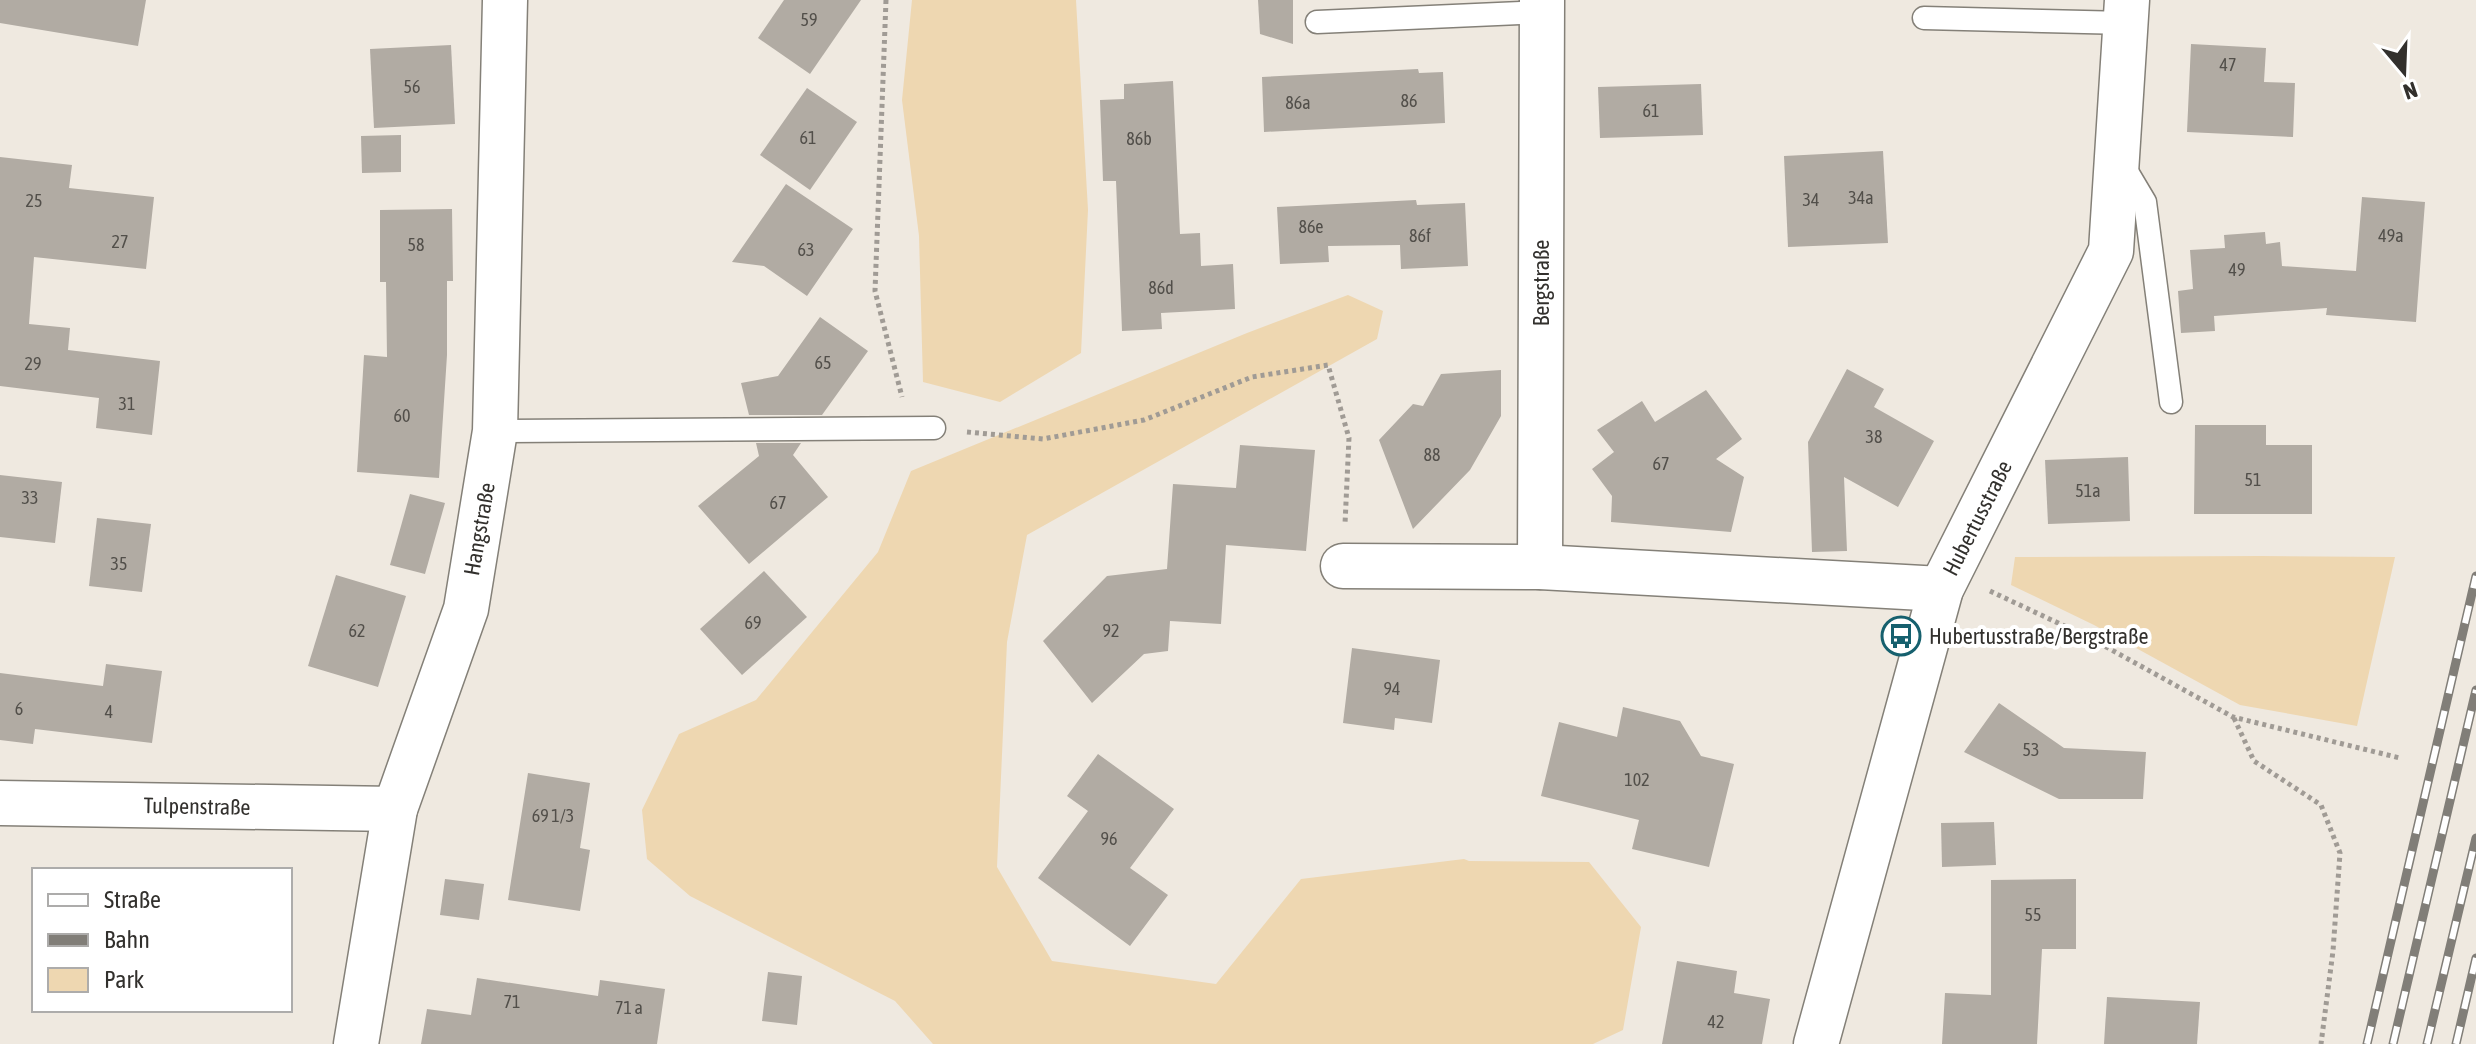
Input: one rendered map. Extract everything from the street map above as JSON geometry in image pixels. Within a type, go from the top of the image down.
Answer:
[{"type":"street","name":"Hangstraße","points":[[356,1044],[395,809],[466,609],[495,431],[505,0]]},
{"type":"street","name":"Bergstraße","points":[[1540,567],[1542,6]]},
{"type":"street","name":"Hubertusstraße","points":[[1816,1044],[1941,589],[2111,251],[2127,11]]},
{"type":"street","points":[[1343,566],[1540,567],[1941,589]]},
{"type":"street","name":"Tulpenstraße","points":[[0,803],[395,809]]},
{"type":"lane","points":[[1317,22],[1542,6]]},
{"type":"lane","points":[[1924,18],[2127,11]]},
{"type":"lane","points":[[2116,154],[2145,202],[2171,402]]},
{"type":"lane","points":[[495,431],[934,428]]},
{"type":"path","points":[[886,0],[875,291],[910,429]]},
{"type":"path","points":[[934,428],[1043,439],[1144,420],[1252,377],[1328,365],[1349,438],[1343,566]]},
{"type":"path","points":[[1941,589],[1991,591],[2090,638],[2233,717],[2400,758]]},
{"type":"path","points":[[2233,717],[2254,761],[2321,805],[2340,853],[2333,951],[2321,1044]]},
{"type":"green space","points":[[912,0],[1076,0],[1088,210],[1081,353],[1000,402],[923,382],[919,236],[902,100]]},
{"type":"green space","points":[[1348,295],[1383,311],[1377,339],[1027,535],[1007,642],[997,867],[1052,961],[1216,984],[1301,879],[1464,859],[1589,862],[1641,927],[1623,1030],[1593,1044],[933,1044],[895,1001],[690,896],[647,859],[642,810],[679,734],[756,700],[878,552],[911,471],[1247,333]]},
{"type":"green space","points":[[2015,557],[2395,557],[2357,726],[2240,705],[2094,625],[2011,585]]},
{"type":"building","points":[[0,0],[146,0],[138,46],[0,23]]},
{"type":"building","points":[[784,0],[861,0],[810,74],[758,38]]},
{"type":"building","points":[[1258,0],[1293,0],[1293,44],[1260,34]]},
{"type":"building","points":[[2191,44],[2266,48],[2264,82],[2295,83],[2293,137],[2187,132]]},
{"type":"building","points":[[451,45],[455,124],[374,128],[370,49]]},
{"type":"building","points":[[1418,69],[1419,73],[1443,72],[1445,123],[1264,132],[1262,77]]},
{"type":"building","points":[[1173,81],[1180,234],[1200,233],[1201,266],[1233,264],[1235,309],[1161,313],[1162,329],[1122,331],[1116,181],[1103,181],[1100,100],[1124,99],[1124,84]]},
{"type":"building","points":[[1701,84],[1703,135],[1600,138],[1598,87]]},
{"type":"building","points":[[807,88],[857,122],[810,190],[760,155]]},
{"type":"building","points":[[401,135],[401,172],[362,173],[361,136]]},
{"type":"building","points":[[1883,151],[1888,243],[1788,247],[1784,156]]},
{"type":"building","points":[[0,157],[72,165],[69,188],[154,197],[146,269],[34,257],[29,324],[70,328],[68,350],[160,361],[152,435],[96,428],[99,398],[0,386]]},
{"type":"building","points":[[786,184],[853,229],[807,296],[764,266],[732,262]]},
{"type":"building","points":[[2362,197],[2425,202],[2416,322],[2326,315],[2327,308],[2214,316],[2215,331],[2181,333],[2178,291],[2193,289],[2190,250],[2225,248],[2224,235],[2265,232],[2266,244],[2280,242],[2282,266],[2356,271]]},
{"type":"building","points":[[1416,200],[1417,205],[1465,203],[1468,266],[1401,269],[1400,245],[1328,246],[1329,262],[1280,264],[1277,207]]},
{"type":"building","points":[[452,209],[453,281],[447,281],[447,355],[439,478],[357,472],[364,355],[387,357],[386,282],[380,282],[380,210]]},
{"type":"building","points":[[820,317],[868,351],[822,415],[749,415],[741,383],[778,376]]},
{"type":"building","points":[[1847,369],[1884,389],[1874,407],[1934,441],[1898,507],[1844,477],[1847,551],[1812,552],[1808,442]]},
{"type":"building","points":[[1501,370],[1501,416],[1470,470],[1413,529],[1379,440],[1413,404],[1423,406],[1441,374]]},
{"type":"building","points":[[1706,390],[1742,439],[1716,459],[1744,477],[1731,532],[1611,522],[1612,496],[1592,469],[1614,452],[1597,430],[1642,401],[1655,422]]},
{"type":"building","points":[[2195,425],[2266,425],[2266,445],[2312,445],[2312,514],[2194,514]]},
{"type":"building","points":[[756,443],[801,443],[793,455],[828,497],[749,564],[698,506],[759,456]]},
{"type":"building","points":[[1240,445],[1315,450],[1306,551],[1226,545],[1221,624],[1170,621],[1168,651],[1144,654],[1092,703],[1043,641],[1107,576],[1167,569],[1173,484],[1236,488]]},
{"type":"building","points":[[2128,457],[2130,521],[2048,524],[2045,460]]},
{"type":"building","points":[[0,475],[62,482],[55,543],[0,537]]},
{"type":"building","points":[[410,494],[445,503],[425,574],[390,565]]},
{"type":"building","points":[[97,518],[151,524],[142,592],[89,586]]},
{"type":"building","points":[[764,571],[807,617],[742,675],[700,629]]},
{"type":"building","points":[[336,575],[406,596],[378,687],[308,666]]},
{"type":"building","points":[[1352,648],[1440,660],[1432,723],[1395,718],[1394,730],[1343,723]]},
{"type":"building","points":[[106,664],[162,671],[152,743],[35,729],[33,744],[0,740],[0,673],[103,686]]},
{"type":"building","points":[[1999,703],[2064,748],[2146,752],[2143,799],[2059,799],[1964,752]]},
{"type":"building","points":[[1623,707],[1680,721],[1701,756],[1734,764],[1709,867],[1632,849],[1639,820],[1541,796],[1559,722],[1617,737]]},
{"type":"building","points":[[1098,754],[1174,809],[1130,868],[1168,895],[1130,946],[1038,878],[1088,811],[1067,796]]},
{"type":"building","points":[[528,773],[590,783],[580,848],[590,850],[580,911],[508,900]]},
{"type":"building","points":[[1994,822],[1996,865],[1942,867],[1941,823]]},
{"type":"building","points":[[445,879],[484,884],[479,920],[440,915]]},
{"type":"building","points":[[2076,879],[2076,949],[2042,949],[2037,1044],[1942,1044],[1945,993],[1991,995],[1991,880]]},
{"type":"building","points":[[1677,961],[1737,971],[1734,993],[1770,999],[1762,1044],[1662,1044]]},
{"type":"building","points":[[768,972],[802,976],[797,1025],[762,1021]]},
{"type":"building","points":[[477,978],[598,996],[600,980],[665,989],[657,1044],[421,1044],[427,1009],[471,1015]]},
{"type":"building","points":[[2107,997],[2200,1002],[2197,1044],[2104,1044]]},
{"type":"railway","points":[[2367,1044],[2476,576]]},
{"type":"railway","points":[[2393,1044],[2476,690]]},
{"type":"railway","points":[[2427,1044],[2476,838]]},
{"type":"railway","points":[[2456,1044],[2476,958]]},
{"type":"place","name":"Hubertusstraße/Bergstraße","points":[[1901,636]]}]
